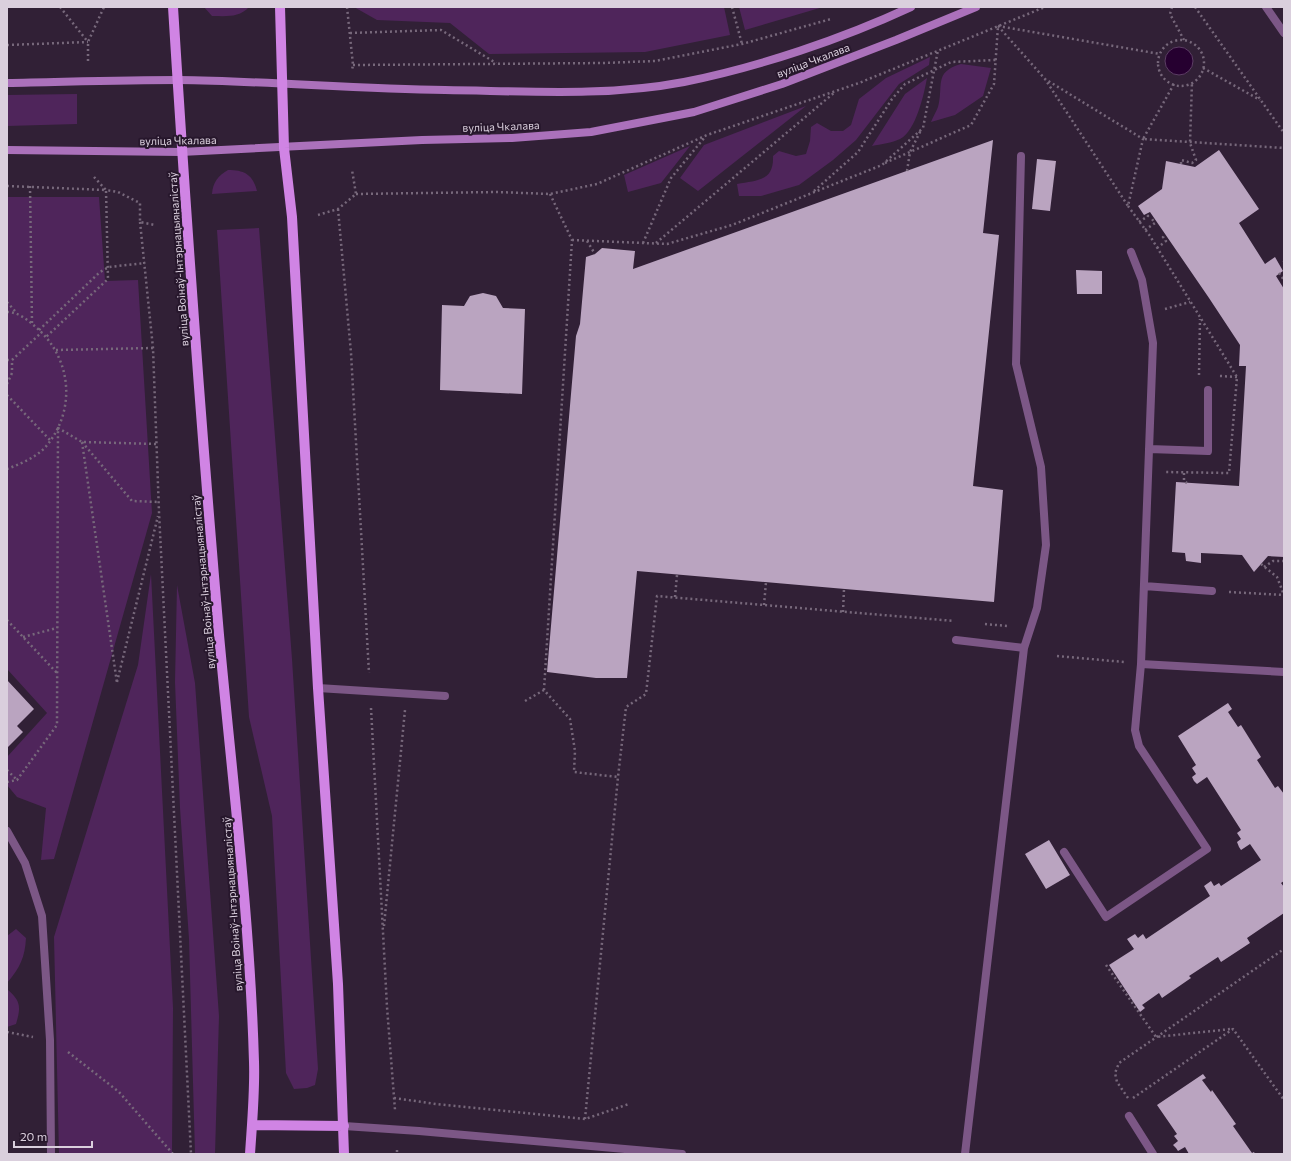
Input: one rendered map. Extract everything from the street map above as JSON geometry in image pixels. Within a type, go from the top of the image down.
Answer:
[{"type":"main road","name":"вуліца Воінаў-Інтэрнацыяналістаў","points":[[173,7],[181,152],[220,638],[239,821],[255,1064],[250,1154]]},
{"type":"main road","points":[[280,7],[284,148],[292,216],[318,688],[338,984],[344,1154]]},
{"type":"main road","name":"вуліца Чкалава","points":[[7,83],[178,80],[385,89],[573,92],[624,89],[683,82],[775,59],[890,17],[911,7]]},
{"type":"main road","name":"вуліца Чкалава","points":[[7,150],[181,152],[422,140],[512,138],[591,132],[694,112],[782,84],[976,7]]},
{"type":"main road","points":[[252,1125],[344,1126]]},
{"type":"street","points":[[1266,7],[1284,33]]},
{"type":"street","points":[[965,1154],[1024,648],[1037,608],[1046,545],[1041,467],[1016,364],[1021,156]]},
{"type":"street","points":[[1064,852],[1106,917],[1207,849],[1139,746],[1134,730],[1141,664],[1153,343],[1142,280],[1131,252]]},
{"type":"street","points":[[1149,449],[1208,451],[1208,390]]},
{"type":"street","points":[[1144,586],[1212,591]]},
{"type":"street","points":[[956,640],[1024,648]]},
{"type":"street","points":[[1141,664],[1284,672]]},
{"type":"street","points":[[318,688],[445,696]]},
{"type":"street","points":[[7,831],[25,864],[42,916],[50,1040],[51,1154]]},
{"type":"street","points":[[1129,1116],[1153,1154]]},
{"type":"street","points":[[344,1126],[403,1129],[682,1154]]},
{"type":"path","points":[[60,7],[88,42]]},
{"type":"path","points":[[88,60],[88,42],[104,7]]},
{"type":"path","points":[[347,7],[353,65],[351,72]]},
{"type":"path","points":[[732,7],[742,44]]},
{"type":"path","points":[[1172,7],[1170,14],[1185,40],[1198,48],[1202,54],[1203,68],[1200,75],[1192,82],[1182,85],[1174,84],[1162,76],[1158,61],[1164,47],[1170,43],[1185,40]]},
{"type":"path","points":[[1195,7],[1284,133]]},
{"type":"path","points":[[353,65],[604,63],[655,60],[742,44],[838,17]]},
{"type":"path","points":[[998,26],[1160,54]]},
{"type":"path","points":[[572,240],[667,244],[732,225],[882,164],[971,125],[994,84],[998,26]]},
{"type":"path","points":[[998,26],[1045,79],[1157,248],[1237,377],[1229,473],[1163,472]]},
{"type":"path","points":[[350,33],[441,30],[496,63]]},
{"type":"path","points":[[7,45],[88,42]]},
{"type":"path","points":[[907,171],[910,152],[922,128],[938,50]]},
{"type":"path","points":[[812,192],[858,152],[892,99],[905,84],[951,62],[996,60]]},
{"type":"path","points":[[1203,68],[1261,100]]},
{"type":"path","points":[[1045,79],[1143,139],[1284,148]]},
{"type":"path","points":[[1181,164],[1181,160],[1192,163],[1196,160],[1190,143],[1192,82]]},
{"type":"path","points":[[1128,206],[1143,139],[1174,84]]},
{"type":"path","points":[[656,243],[836,91]]},
{"type":"path","points":[[882,164],[922,128]]},
{"type":"path","points":[[643,243],[671,178],[707,135]]},
{"type":"path","points":[[318,215],[338,209],[356,194],[352,170]]},
{"type":"path","points":[[46,337],[108,279],[109,267],[106,190],[94,177]]},
{"type":"path","points":[[7,186],[106,190],[118,192],[140,203],[140,222],[154,348],[159,512],[191,1154]]},
{"type":"path","points":[[30,186],[32,323]]},
{"type":"path","points":[[550,194],[572,240],[544,690],[570,719],[575,751],[574,772],[618,777]]},
{"type":"path","points":[[338,209],[350,353],[383,935],[395,1110]]},
{"type":"path","points":[[1139,222],[1148,216],[1146,214]]},
{"type":"path","points":[[1145,230],[1155,223],[1152,219],[1154,218]]},
{"type":"path","points":[[140,222],[155,225]]},
{"type":"path","points":[[1157,248],[1166,241],[1163,237],[1166,236]]},
{"type":"path","points":[[586,240],[595,254]]},
{"type":"path","points":[[7,384],[12,373],[12,360],[100,272],[109,267],[145,263]]},
{"type":"path","points":[[1279,273],[1284,280]]},
{"type":"path","points":[[7,302],[15,312],[32,323],[46,337],[56,350],[66,376],[66,404],[58,428],[50,440],[27,461],[7,469]]},
{"type":"path","points":[[7,312],[15,312]]},
{"type":"path","points":[[1200,319],[1198,374],[1206,375]]},
{"type":"path","points":[[56,350],[154,348]]},
{"type":"path","points":[[7,360],[12,360]]},
{"type":"path","points":[[1214,376],[1237,377]]},
{"type":"path","points":[[7,394],[50,440]]},
{"type":"path","points":[[58,428],[82,442],[132,501],[159,502]]},
{"type":"path","points":[[7,782],[17,780],[56,725],[58,428]]},
{"type":"path","points":[[82,442],[157,444]]},
{"type":"path","points":[[82,442],[117,683],[159,512]]},
{"type":"path","points":[[1184,472],[1184,482],[1187,483]]},
{"type":"path","points":[[1264,567],[1273,561],[1284,561]]},
{"type":"path","points":[[1212,591],[1284,595],[1277,577],[1261,564]]},
{"type":"path","points":[[675,597],[676,575]]},
{"type":"path","points":[[764,605],[766,582]]},
{"type":"path","points":[[843,612],[844,589]]},
{"type":"path","points":[[585,1119],[626,707],[646,694],[657,596],[960,622]]},
{"type":"path","points":[[7,620],[57,673]]},
{"type":"path","points":[[983,624],[1007,626]]},
{"type":"path","points":[[23,637],[57,628]]},
{"type":"path","points":[[1057,656],[1108,661]]},
{"type":"path","points":[[525,701],[544,690]]},
{"type":"path","points":[[383,935],[406,704]]},
{"type":"path","points":[[7,770],[17,780]]},
{"type":"path","points":[[1232,1029],[1129,1101],[1117,1082],[1115,1074],[1119,1063],[1284,949]]},
{"type":"path","points":[[1106,965],[1156,1037]]},
{"type":"path","points":[[1156,1037],[1232,1029]]},
{"type":"path","points":[[1232,1029],[1284,1100]]},
{"type":"path","points":[[7,1032],[50,1040]]},
{"type":"path","points":[[65,1050],[119,1092],[173,1154]]},
{"type":"path","points":[[394,1098],[444,1105],[585,1119],[629,1104]]},
{"type":"shaded area","points":[[204,7],[249,7],[237,15],[212,16]]},
{"type":"shaded area","points":[[354,7],[724,7],[730,35],[645,52],[489,54],[450,23],[377,20]]},
{"type":"shaded area","points":[[739,7],[823,7],[745,30]]},
{"type":"shaded area","points":[[1179,47],[1189,51],[1193,61],[1189,71],[1179,75],[1169,71],[1165,61],[1169,51]]},
{"type":"shaded area","points":[[930,57],[929,65],[899,84],[856,140],[833,160],[799,185],[761,196],[739,196],[737,184],[758,180],[768,175],[773,164],[773,156],[779,151],[796,156],[806,154],[810,141],[811,127],[817,123],[831,131],[843,131],[851,125],[859,99],[886,78]]},
{"type":"shaded area","points":[[961,64],[991,68],[983,96],[955,115],[931,122],[938,107],[943,76],[946,71],[952,67]]},
{"type":"shaded area","points":[[927,78],[918,112],[906,135],[894,142],[872,146],[905,94]]},
{"type":"shaded area","points":[[77,94],[77,124],[7,126],[7,95]]},
{"type":"shaded area","points":[[806,106],[698,191],[680,178],[704,145]]},
{"type":"shaded area","points":[[690,146],[661,183],[628,192],[624,175]]},
{"type":"shaded area","points":[[228,170],[244,172],[247,174],[251,177],[257,191],[212,194],[217,180]]},
{"type":"shaded area","points":[[7,197],[99,197],[105,281],[138,280],[152,513],[54,859],[41,860],[46,808],[17,797],[7,785],[7,757],[47,713],[7,669]]},
{"type":"shaded area","points":[[259,228],[292,659],[318,1069],[315,1085],[307,1088],[294,1089],[286,1073],[272,816],[249,717],[217,230]]},
{"type":"shaded area","points":[[151,574],[173,1008],[172,1154],[59,1154],[54,937],[138,665]]},
{"type":"shaded area","points":[[177,585],[195,683],[219,1016],[215,1154],[195,1154],[189,939],[180,808],[175,682]]},
{"type":"shaded area","points":[[16,929],[26,938],[23,957],[7,983],[7,936]]},
{"type":"shaded area","points":[[7,989],[15,997],[19,1005],[19,1013],[16,1024],[7,1027]]},
{"type":"building","points":[[993,140],[983,233],[999,235],[973,486],[1003,490],[994,602],[637,571],[627,678],[596,678],[547,672],[576,336],[580,324],[586,257],[595,254],[602,248],[635,251],[633,269]]},
{"type":"building","points":[[1219,150],[1259,209],[1239,223],[1265,264],[1275,257],[1283,271],[1276,276],[1284,289],[1284,557],[1268,556],[1254,572],[1242,555],[1201,553],[1201,563],[1186,561],[1185,553],[1172,552],[1176,482],[1239,486],[1246,366],[1239,366],[1240,345],[1209,298],[1150,212],[1144,215],[1138,206],[1162,189],[1166,161],[1195,167]]},
{"type":"building","points":[[1037,159],[1056,161],[1050,211],[1032,209]]},
{"type":"building","points":[[1076,270],[1102,271],[1102,294],[1077,294]]},
{"type":"building","points":[[483,293],[496,296],[503,308],[525,309],[522,394],[440,390],[442,305],[464,306],[470,296]]},
{"type":"building","points":[[7,680],[34,709],[17,726],[23,732],[7,748]]},
{"type":"building","points":[[1228,703],[1232,709],[1228,712],[1238,727],[1241,725],[1261,757],[1257,760],[1275,788],[1278,786],[1284,794],[1284,881],[1281,883],[1284,887],[1284,913],[1247,938],[1250,943],[1221,962],[1218,957],[1189,976],[1191,978],[1162,998],[1159,993],[1142,1005],[1145,1008],[1140,1012],[1109,965],[1134,949],[1127,939],[1135,934],[1138,938],[1143,934],[1146,939],[1210,896],[1204,886],[1211,881],[1214,886],[1219,883],[1221,886],[1261,860],[1250,844],[1241,850],[1239,847],[1237,842],[1241,839],[1237,833],[1241,830],[1207,777],[1197,784],[1194,781],[1192,777],[1196,774],[1192,768],[1196,765],[1178,736]]},
{"type":"building","points":[[1049,840],[1070,875],[1046,889],[1025,854]]},
{"type":"building","points":[[1203,1074],[1206,1078],[1202,1080],[1211,1092],[1212,1090],[1236,1124],[1233,1126],[1252,1153],[1254,1152],[1255,1154],[1189,1154],[1185,1147],[1178,1151],[1173,1145],[1178,1141],[1174,1136],[1177,1134],[1157,1105]]}]
